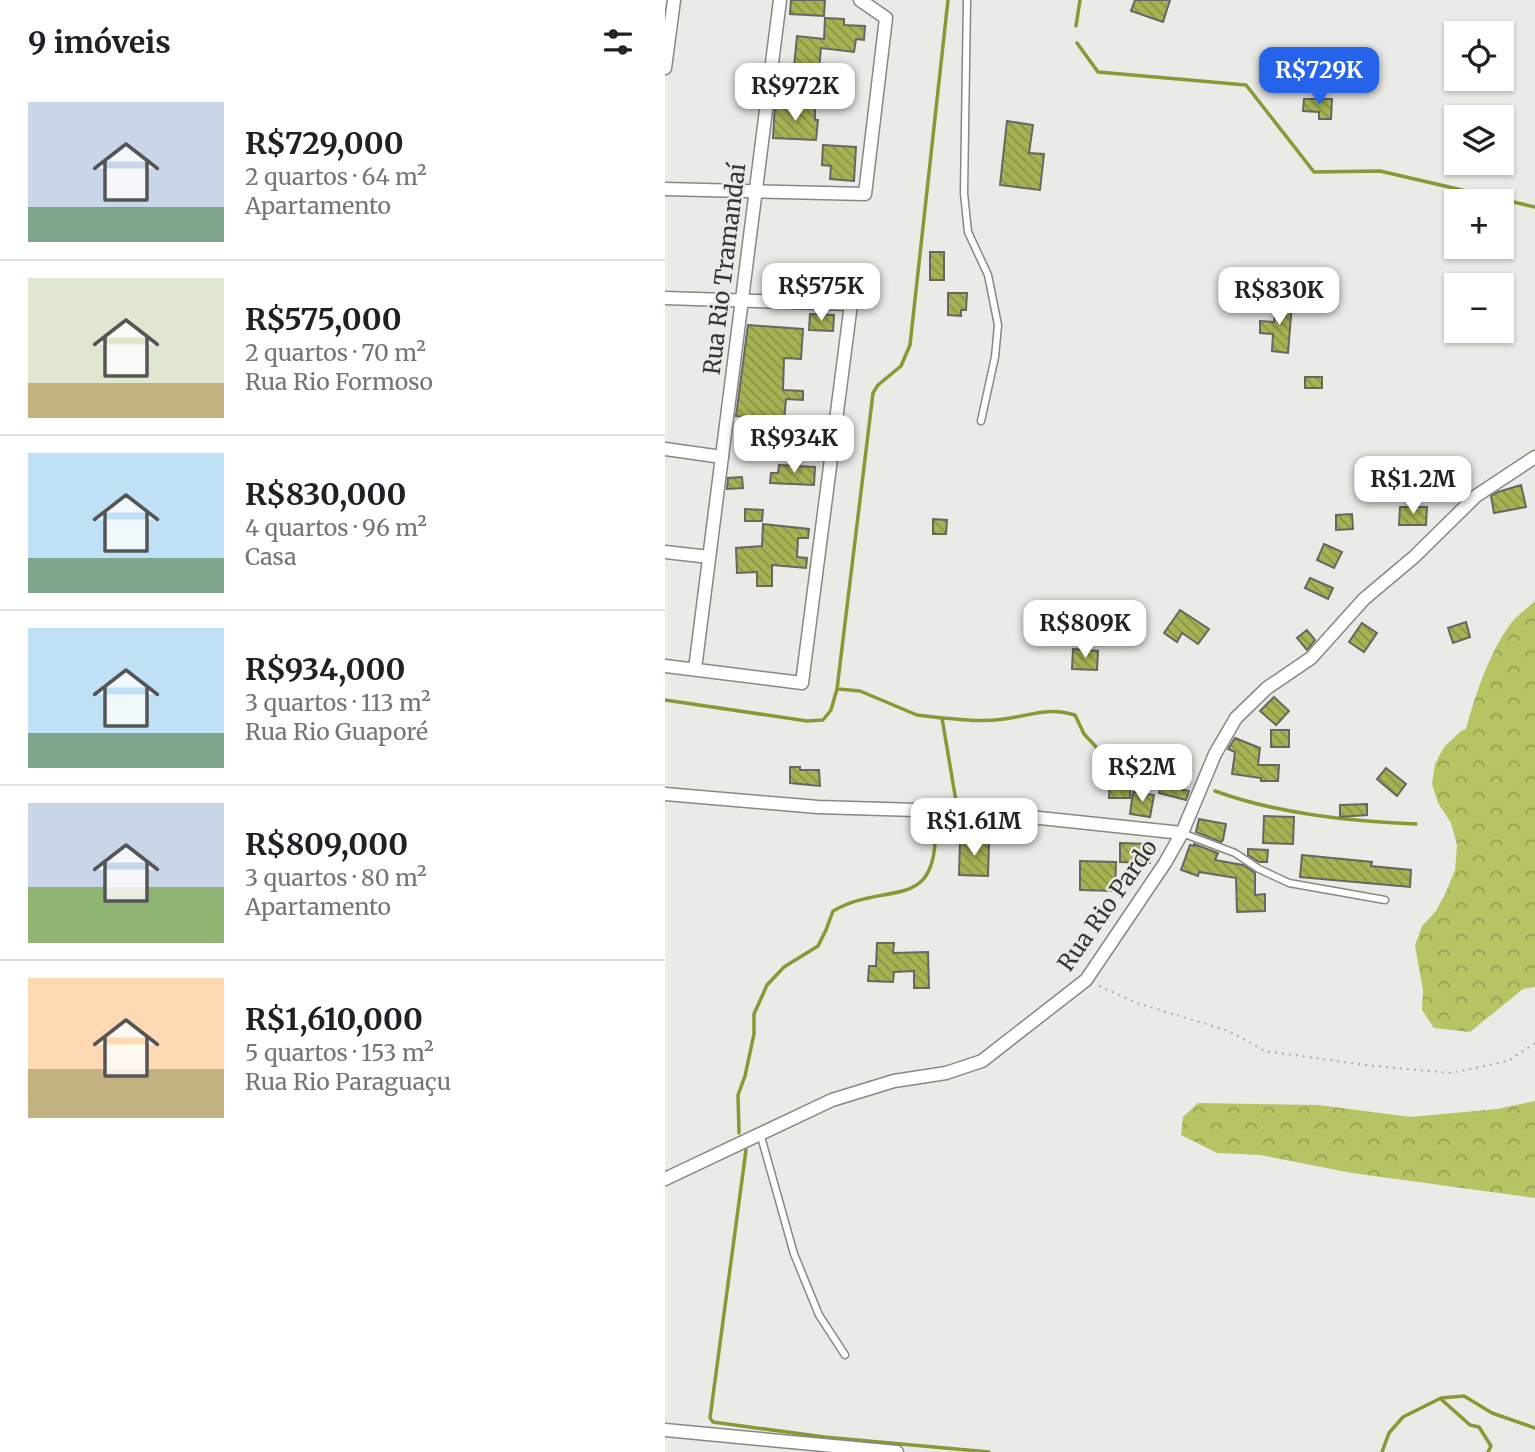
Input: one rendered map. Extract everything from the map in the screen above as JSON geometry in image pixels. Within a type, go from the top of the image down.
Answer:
[{"type":"street","points":[[665,68],[674,0]]},
{"type":"street","name":"Rua Rio Tramandaí","points":[[695,669],[780,0]]},
{"type":"street","points":[[665,189],[865,194],[886,18],[860,0]]},
{"type":"street","points":[[665,298],[851,304],[802,683],[665,666]]},
{"type":"street","points":[[665,449],[722,457]]},
{"type":"street","name":"Rua Rio Pardo","points":[[665,1179],[832,1100],[894,1081],[946,1073],[982,1061],[1086,980],[1182,833],[1215,754],[1236,718],[1267,688],[1311,658],[1364,599],[1414,557],[1476,496],[1535,457]]},
{"type":"street","points":[[665,552],[709,557]]},
{"type":"street","points":[[665,794],[817,807],[982,812],[1182,833]]},
{"type":"street","points":[[665,1430],[897,1452]]},
{"type":"lane","points":[[967,0],[964,193],[968,232],[988,275],[998,325],[995,357],[981,421]]},
{"type":"lane","points":[[1182,833],[1235,853],[1259,869],[1289,883],[1385,900]]},
{"type":"lane","points":[[760,1133],[794,1254],[819,1315],[845,1355]]},
{"type":"path","points":[[1086,980],[1137,1003],[1229,1031],[1265,1051],[1365,1065],[1451,1073],[1509,1061],[1535,1042]]},
{"type":"green space","points":[[1535,601],[1535,987],[1523,989],[1470,1032],[1434,1028],[1422,1010],[1423,990],[1415,946],[1422,926],[1436,911],[1446,892],[1455,870],[1457,845],[1451,823],[1438,803],[1432,784],[1435,764],[1444,747],[1466,729],[1484,674],[1503,635],[1514,620]]},
{"type":"green space","points":[[1535,1101],[1535,1198],[1352,1173],[1260,1155],[1217,1153],[1181,1135],[1183,1117],[1198,1103],[1319,1105],[1410,1117],[1497,1109]]},
{"type":"building","points":[[791,0],[825,0],[824,16],[790,14]]},
{"type":"building","points":[[1135,0],[1170,0],[1163,22],[1131,11]]},
{"type":"building","points":[[825,18],[844,19],[844,25],[865,26],[864,40],[856,39],[854,52],[821,48],[818,79],[793,77],[797,36],[824,39]]},
{"type":"building","points":[[822,80],[835,82],[832,102],[819,101]]},
{"type":"building","points":[[1304,99],[1332,99],[1331,119],[1319,119],[1319,112],[1303,111]]},
{"type":"building","points":[[775,105],[815,108],[815,120],[818,120],[816,140],[773,138]]},
{"type":"building","points":[[1007,121],[1033,125],[1029,153],[1044,154],[1040,190],[1000,185]]},
{"type":"building","points":[[823,145],[856,147],[854,181],[830,179],[831,166],[822,165]]},
{"type":"building","points":[[930,252],[944,252],[944,280],[930,280]]},
{"type":"building","points":[[1282,280],[1282,289],[1259,290],[1259,281]]},
{"type":"building","points":[[948,293],[967,293],[966,310],[961,310],[961,316],[948,315]]},
{"type":"building","points":[[1276,302],[1292,303],[1288,353],[1272,351],[1273,334],[1260,333],[1260,321],[1274,322]]},
{"type":"building","points":[[810,314],[834,315],[833,331],[809,330]]},
{"type":"building","points":[[748,325],[803,329],[801,359],[784,358],[783,390],[803,391],[803,400],[786,399],[784,421],[736,416]]},
{"type":"building","points":[[1305,377],[1322,377],[1322,388],[1305,388]]},
{"type":"building","points":[[778,422],[798,422],[798,442],[778,442]]},
{"type":"building","points":[[779,465],[815,467],[814,485],[770,483],[771,473],[778,473]]},
{"type":"building","points":[[742,477],[743,488],[727,489],[728,478]]},
{"type":"building","points":[[1521,485],[1526,507],[1494,513],[1491,496]]},
{"type":"building","points":[[1400,507],[1427,507],[1426,525],[1399,525]]},
{"type":"building","points":[[745,509],[763,510],[762,521],[745,521]]},
{"type":"building","points":[[1352,514],[1353,529],[1336,530],[1336,515]]},
{"type":"building","points":[[933,519],[947,520],[946,534],[933,534]]},
{"type":"building","points":[[763,524],[809,529],[808,538],[798,538],[797,557],[807,558],[806,568],[772,565],[772,586],[757,586],[757,572],[737,573],[736,548],[762,546]]},
{"type":"building","points":[[1324,544],[1342,552],[1334,568],[1317,560]]},
{"type":"building","points":[[1310,578],[1333,588],[1328,599],[1305,588]]},
{"type":"building","points":[[1180,610],[1209,629],[1198,644],[1182,633],[1177,642],[1164,633]]},
{"type":"building","points":[[1466,622],[1470,637],[1453,643],[1448,628]]},
{"type":"building","points":[[1362,623],[1377,633],[1364,652],[1349,642]]},
{"type":"building","points":[[1307,630],[1315,640],[1307,650],[1297,638]]},
{"type":"building","points":[[1073,649],[1098,651],[1097,670],[1072,669]]},
{"type":"building","points":[[1274,697],[1289,711],[1276,725],[1260,711]]},
{"type":"building","points":[[1271,730],[1289,730],[1289,747],[1271,747]]},
{"type":"building","points":[[1235,738],[1260,748],[1258,765],[1279,765],[1278,781],[1261,781],[1261,778],[1232,774],[1235,752],[1228,749]]},
{"type":"building","points":[[790,767],[819,770],[820,786],[790,783]]},
{"type":"building","points":[[1386,768],[1406,784],[1397,796],[1377,779]]},
{"type":"building","points":[[1164,774],[1182,778],[1179,789],[1189,791],[1186,800],[1159,793]]},
{"type":"building","points":[[1110,776],[1130,776],[1130,798],[1109,798]]},
{"type":"building","points":[[1133,792],[1154,795],[1150,817],[1130,814]]},
{"type":"building","points":[[1367,804],[1367,815],[1340,817],[1340,805]]},
{"type":"building","points":[[1264,816],[1294,817],[1293,844],[1263,843]]},
{"type":"building","points":[[1199,819],[1226,824],[1223,840],[1221,842],[1196,832]]},
{"type":"building","points":[[960,841],[989,842],[988,876],[959,875]]},
{"type":"building","points":[[1120,843],[1151,844],[1150,863],[1120,862]]},
{"type":"building","points":[[1190,845],[1218,853],[1215,860],[1243,865],[1255,873],[1255,895],[1265,894],[1265,911],[1237,912],[1236,878],[1199,872],[1198,876],[1181,870]]},
{"type":"building","points":[[1248,849],[1268,850],[1267,862],[1259,862],[1248,855]]},
{"type":"building","points":[[1302,855],[1372,862],[1371,866],[1411,870],[1410,887],[1300,877]]},
{"type":"building","points":[[1080,861],[1116,862],[1115,891],[1080,890]]},
{"type":"building","points":[[877,943],[894,943],[893,953],[928,952],[929,988],[914,988],[914,971],[894,972],[893,982],[868,981],[869,966],[876,966]]},
{"type":"waterway","points":[[665,700],[807,721],[823,720],[831,710],[837,689],[873,393],[878,385],[901,366],[910,345],[948,0]]},
{"type":"waterway","points":[[1076,26],[1080,0]]},
{"type":"waterway","points":[[1077,43],[1098,72],[1246,85],[1314,172],[1380,171],[1535,207]]},
{"type":"waterway","points":[[838,689],[860,691],[917,715],[942,718],[956,801]]},
{"type":"waterway","points":[[942,718],[988,720],[1047,712],[1075,715],[1084,734],[1098,749],[1139,754],[1160,768]]},
{"type":"waterway","points":[[1215,791],[1289,811],[1365,821],[1416,824]]},
{"type":"waterway","points":[[739,1133],[738,1095],[754,1034],[754,1014],[767,985],[784,967],[818,946],[833,911],[853,902],[907,890],[920,882],[929,870],[935,849],[935,818]]},
{"type":"waterway","points":[[746,1150],[710,1418],[713,1422],[824,1437],[989,1452]]},
{"type":"waterway","points":[[1382,1452],[1389,1433],[1403,1417],[1441,1398],[1464,1396],[1492,1413],[1535,1428]]},
{"type":"waterway","points":[[1442,1400],[1470,1425],[1479,1427],[1491,1446],[1488,1452]]}]
